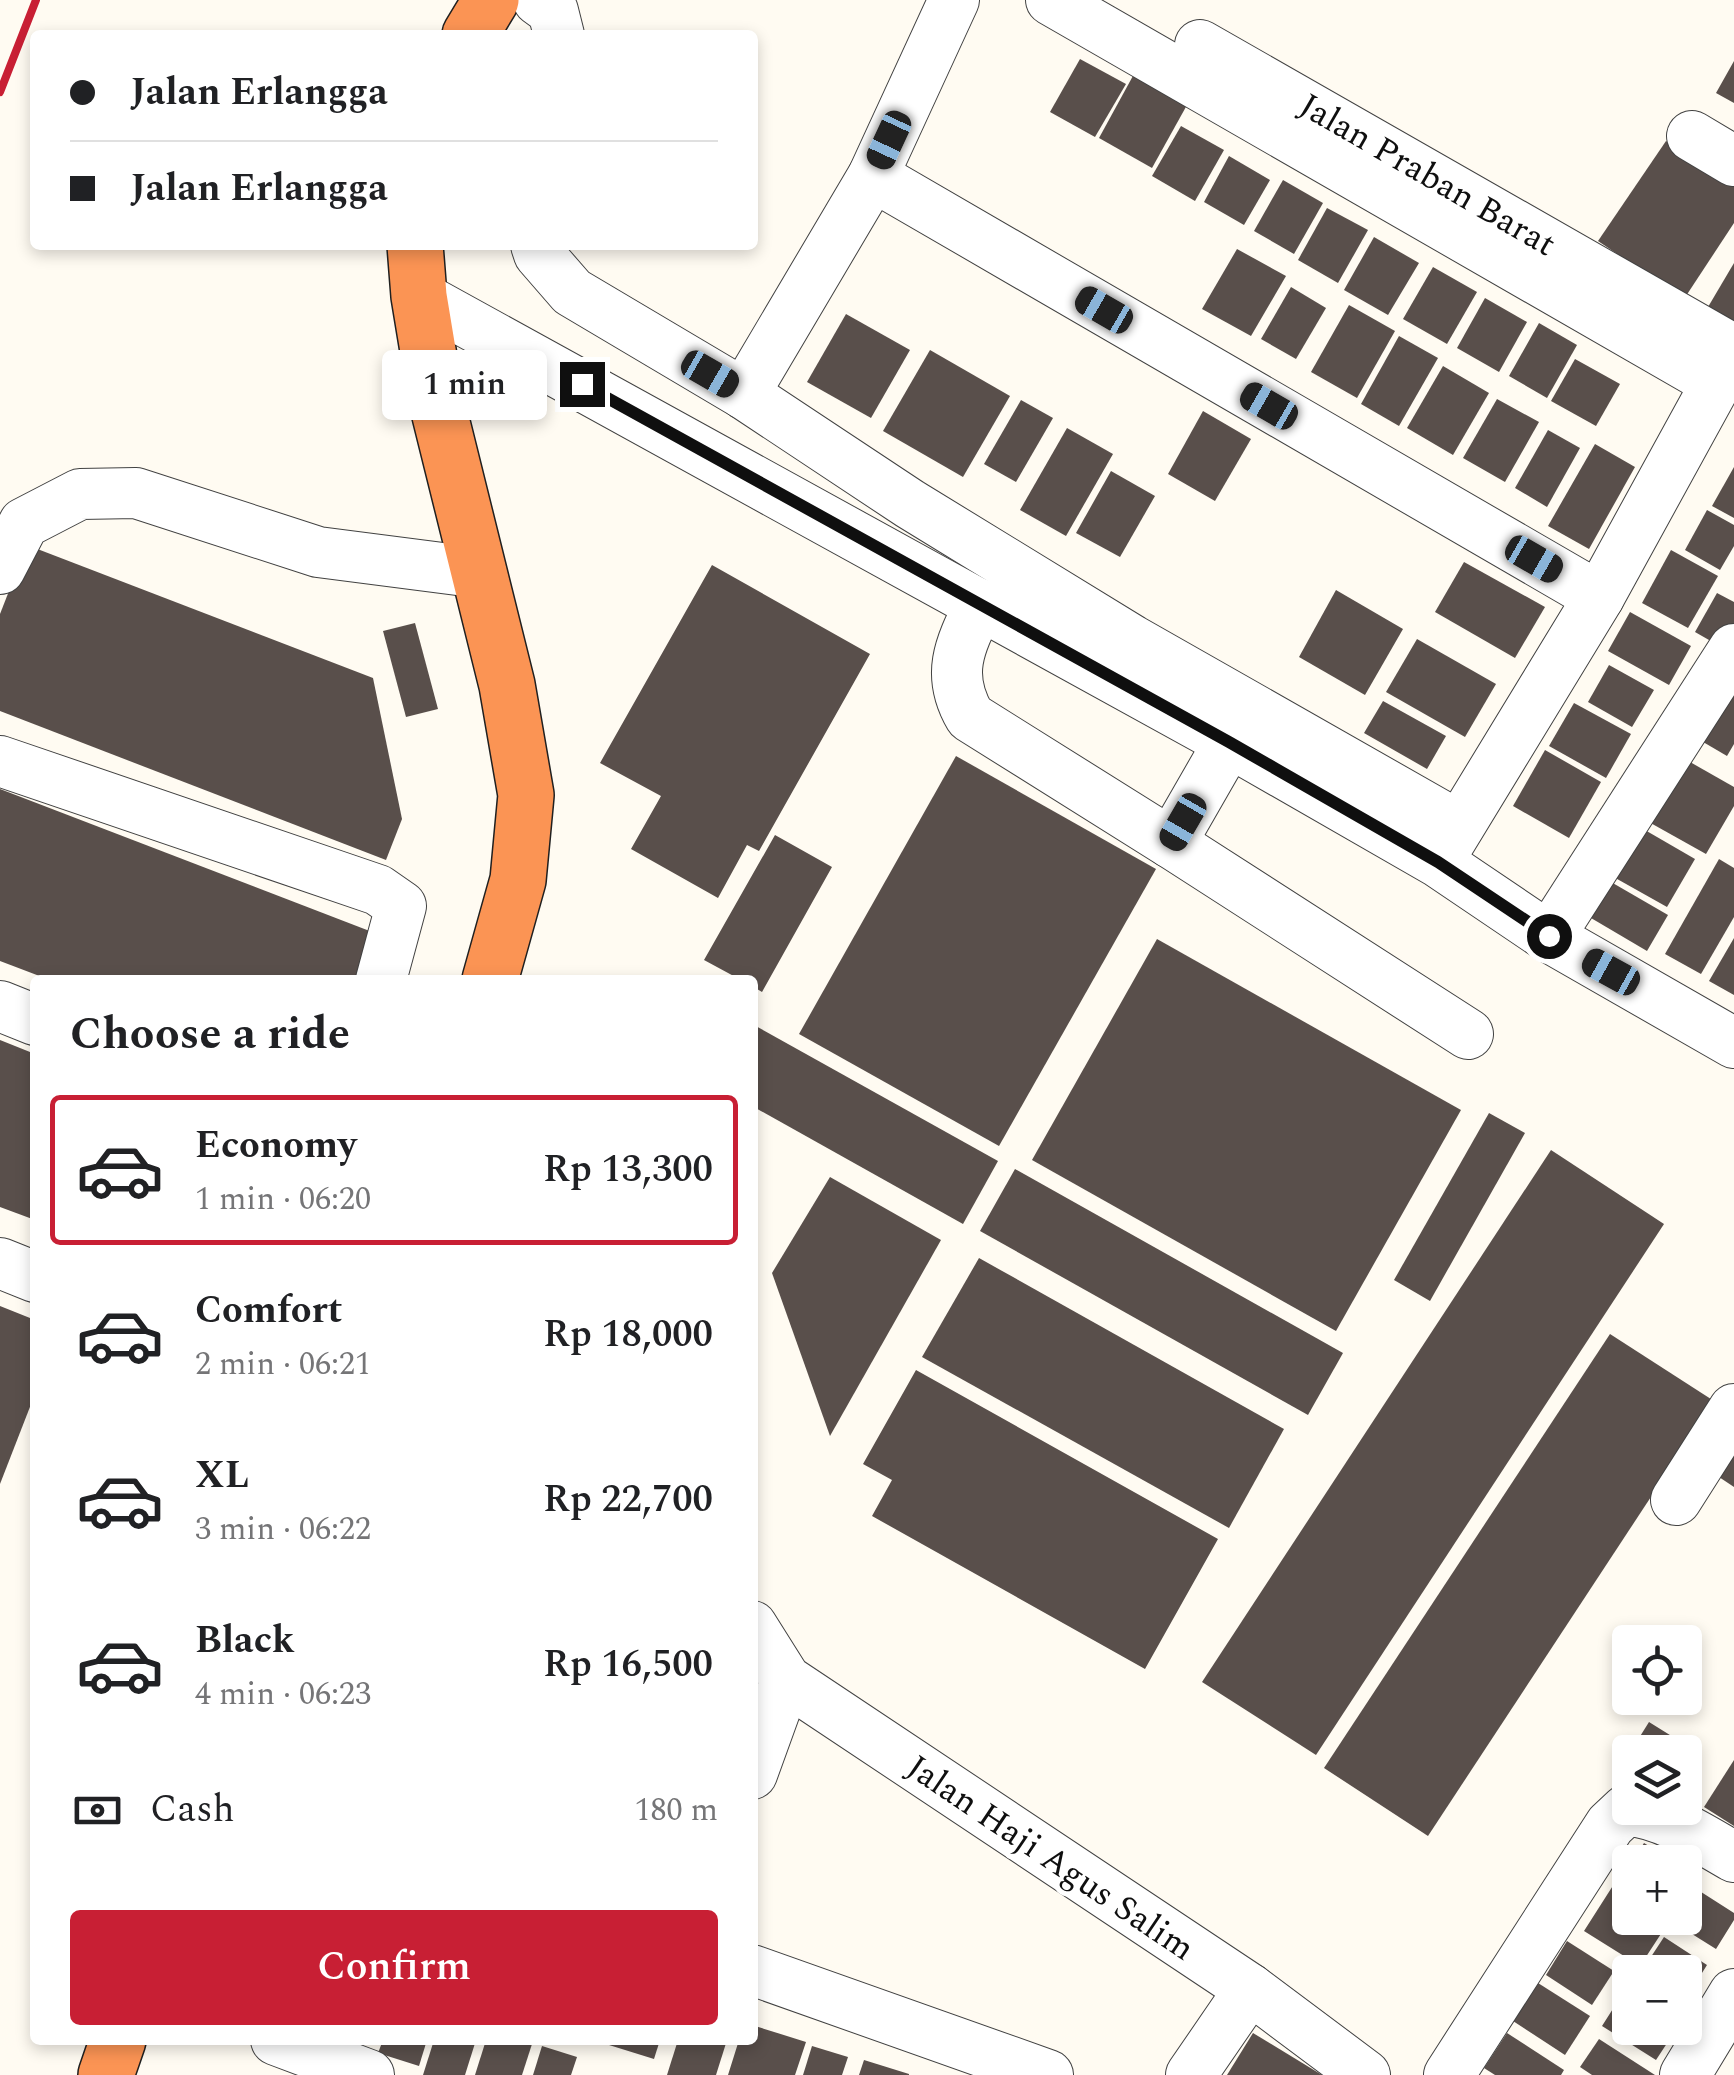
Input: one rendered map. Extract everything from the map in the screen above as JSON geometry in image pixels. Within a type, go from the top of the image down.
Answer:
[{"type":"highway","points":[[473,30],[491,0]]},
{"type":"highway","points":[[417,270],[436,399],[507,684],[526,795],[518,880],[491,975]]},
{"type":"highway","points":[[106,2075],[116,2045]]},
{"type":"street","points":[[538,0],[553,11],[558,30]]},
{"type":"street","points":[[744,394],[873,176],[954,0]]},
{"type":"street","points":[[1051,0],[1728,361],[1600,597],[1449,844]]},
{"type":"street","name":"Jalan Praban Barat","points":[[1122,0],[1728,361]]},
{"type":"street","points":[[1692,136],[1734,161]]},
{"type":"street","points":[[873,176],[1600,597]]},
{"type":"street","points":[[538,250],[572,292],[744,394],[910,504],[1100,620],[1449,844],[1549,936],[1734,1042]]},
{"type":"street","points":[[417,270],[980,604],[1229,742],[1449,844]]},
{"type":"street","points":[[0,568],[24,523],[80,494],[136,492],[318,552],[481,573]]},
{"type":"street","points":[[980,604],[959,647],[956,678],[960,700],[970,717],[1468,1034]]},
{"type":"street","points":[[1549,936],[1734,649]]},
{"type":"street","points":[[1170,844],[1229,742]]},
{"type":"street","points":[[0,761],[378,890],[401,906],[382,975]]},
{"type":"street","points":[[0,1006],[30,1018]]},
{"type":"street","points":[[0,1264],[30,1275]]},
{"type":"street","points":[[1676,1500],[1734,1409]]},
{"type":"street","name":"Jalan Haji Agus Salim","points":[[758,1636],[786,1680],[1250,1989],[1366,2075]]},
{"type":"street","points":[[758,1757],[786,1680]]},
{"type":"street","points":[[1449,2075],[1610,1825],[1626,1810],[1647,1812],[1676,1824],[1734,1857]]},
{"type":"street","points":[[758,1972],[1048,2075]]},
{"type":"street","points":[[1191,2075],[1250,1989]]},
{"type":"street","points":[[1685,2075],[1734,1994]]},
{"type":"street","points":[[289,2045],[370,2075]]},
{"type":"building","points":[[1080,59],[1126,84],[1095,137],[1050,112]]},
{"type":"building","points":[[1734,61],[1734,103],[1716,93]]},
{"type":"building","points":[[1134,74],[1187,105],[1152,168],[1099,138]]},
{"type":"building","points":[[1181,126],[1224,150],[1195,201],[1152,176]]},
{"type":"building","points":[[1666,141],[1734,186],[1734,223],[1684,299],[1598,241]]},
{"type":"building","points":[[1229,156],[1270,180],[1244,225],[1204,202]]},
{"type":"building","points":[[1283,180],[1323,203],[1294,254],[1254,231]]},
{"type":"building","points":[[1327,208],[1368,230],[1338,283],[1298,260]]},
{"type":"building","points":[[1374,237],[1419,263],[1388,315],[1344,290]]},
{"type":"building","points":[[1237,249],[1286,276],[1251,336],[1202,309]]},
{"type":"building","points":[[1734,263],[1734,322],[1708,307]]},
{"type":"building","points":[[1433,267],[1477,292],[1447,344],[1403,319]]},
{"type":"building","points":[[1291,287],[1326,308],[1296,359],[1261,339]]},
{"type":"building","points":[[1485,298],[1527,322],[1499,372],[1457,348]]},
{"type":"building","points":[[1349,305],[1395,331],[1357,398],[1311,372]]},
{"type":"building","points":[[846,314],[910,350],[871,418],[807,382]]},
{"type":"building","points":[[1539,323],[1577,345],[1547,398],[1509,376]]},
{"type":"building","points":[[1399,336],[1438,358],[1399,426],[1361,404]]},
{"type":"building","points":[[930,350],[1010,396],[963,477],[883,431]]},
{"type":"building","points":[[1575,359],[1620,384],[1596,426],[1551,401]]},
{"type":"building","points":[[1443,366],[1489,393],[1453,455],[1407,428]]},
{"type":"building","points":[[1497,399],[1539,422],[1505,482],[1463,458]]},
{"type":"building","points":[[1021,400],[1053,418],[1016,482],[984,464]]},
{"type":"building","points":[[1203,411],[1251,439],[1215,501],[1168,474]]},
{"type":"building","points":[[1067,428],[1113,454],[1066,536],[1020,510]]},
{"type":"building","points":[[1548,430],[1580,448],[1547,507],[1515,488]]},
{"type":"building","points":[[1595,444],[1635,467],[1589,549],[1548,526]]},
{"type":"building","points":[[1734,467],[1734,518],[1712,506]]},
{"type":"building","points":[[1111,471],[1155,496],[1120,557],[1076,533]]},
{"type":"building","points":[[1707,510],[1734,525],[1734,546],[1720,570],[1685,550]]},
{"type":"building","points":[[27,545],[373,678],[402,819],[386,860],[0,711],[0,614]]},
{"type":"building","points":[[1671,550],[1718,576],[1688,628],[1642,603]]},
{"type":"building","points":[[1464,562],[1545,607],[1515,658],[1435,612]]},
{"type":"building","points":[[712,565],[870,654],[759,851],[747,845],[718,898],[631,849],[661,796],[600,763]]},
{"type":"building","points":[[1336,590],[1403,629],[1365,695],[1299,657]]},
{"type":"building","points":[[1717,593],[1734,602],[1734,629],[1723,648],[1695,632]]},
{"type":"building","points":[[1630,612],[1691,646],[1669,685],[1608,651]]},
{"type":"building","points":[[415,623],[438,709],[406,717],[383,631]]},
{"type":"building","points":[[1417,639],[1496,684],[1465,737],[1386,692]]},
{"type":"building","points":[[1609,665],[1654,690],[1632,727],[1588,702]]},
{"type":"building","points":[[1734,681],[1734,744],[1727,756],[1698,739]]},
{"type":"building","points":[[1383,701],[1446,736],[1427,769],[1364,733]]},
{"type":"building","points":[[1574,703],[1631,734],[1606,778],[1549,746]]},
{"type":"building","points":[[1545,750],[1601,782],[1569,838],[1513,806]]},
{"type":"building","points":[[956,756],[1156,869],[999,1146],[799,1034]]},
{"type":"building","points":[[1683,758],[1734,787],[1734,806],[1706,854],[1647,821]]},
{"type":"building","points":[[0,789],[380,935],[364,975],[37,975],[0,961]]},
{"type":"building","points":[[1638,826],[1695,859],[1667,907],[1610,875]]},
{"type":"building","points":[[775,835],[832,867],[762,992],[758,990],[758,975],[732,975],[704,960]]},
{"type":"building","points":[[1719,859],[1734,868],[1734,917],[1701,974],[1665,954]]},
{"type":"building","points":[[1611,882],[1668,915],[1647,951],[1591,918]]},
{"type":"building","points":[[1734,938],[1734,995],[1709,981]]},
{"type":"building","points":[[1157,939],[1461,1110],[1336,1331],[1032,1160]]},
{"type":"building","points":[[758,1027],[998,1161],[963,1224],[758,1109]]},
{"type":"building","points":[[0,1040],[30,1052],[30,1218],[0,1207]]},
{"type":"building","points":[[1489,1113],[1525,1133],[1430,1301],[1394,1280]]},
{"type":"building","points":[[1551,1150],[1664,1224],[1316,1755],[1202,1682]]},
{"type":"building","points":[[1015,1169],[1343,1353],[1308,1415],[980,1231]]},
{"type":"building","points":[[830,1177],[941,1240],[830,1436],[772,1273]]},
{"type":"building","points":[[979,1258],[1284,1429],[1229,1528],[922,1357]]},
{"type":"building","points":[[0,1306],[30,1318],[30,1407],[0,1484]]},
{"type":"building","points":[[1610,1334],[1714,1401],[1428,1836],[1324,1768]]},
{"type":"building","points":[[916,1370],[1218,1539],[1145,1669],[872,1516],[892,1480],[863,1464]]},
{"type":"building","points":[[1734,1443],[1734,1487],[1713,1473]]},
{"type":"building","points":[[1649,1722],[1670,1735],[1641,1735]]},
{"type":"building","points":[[1734,1760],[1734,1826],[1704,1807]]},
{"type":"building","points":[[1612,1887],[1612,1935],[1660,1935],[1647,1955],[1622,1955],[1584,1931]]},
{"type":"building","points":[[1702,1893],[1734,1913],[1734,1920],[1716,1949],[1694,1935],[1702,1935]]},
{"type":"building","points":[[1664,1937],[1692,1955],[1652,1955]]},
{"type":"building","points":[[1567,1941],[1612,1970],[1592,2005],[1546,1975]]},
{"type":"building","points":[[1538,1983],[1590,2016],[1565,2055],[1513,2021]]},
{"type":"building","points":[[1612,2010],[1612,2032],[1602,2026]]},
{"type":"building","points":[[758,2027],[806,2042],[795,2075],[728,2075],[737,2045],[758,2045]]},
{"type":"building","points":[[1253,2033],[1322,2075],[1227,2075]]},
{"type":"building","points":[[1507,2033],[1564,2070],[1561,2075],[1495,2075],[1484,2068]]},
{"type":"building","points":[[1599,2039],[1655,2075],[1592,2075],[1580,2067]]},
{"type":"building","points":[[381,2045],[425,2045],[419,2066],[378,2053]]},
{"type":"building","points":[[432,2045],[474,2045],[465,2075],[423,2075]]},
{"type":"building","points":[[484,2045],[532,2045],[522,2075],[475,2075]]},
{"type":"building","points":[[609,2045],[658,2045],[654,2059]]},
{"type":"building","points":[[676,2045],[725,2045],[716,2075],[667,2075]]},
{"type":"building","points":[[1632,2045],[1666,2045],[1656,2060]]},
{"type":"building","points":[[542,2046],[577,2057],[571,2075],[533,2075]]},
{"type":"building","points":[[812,2046],[848,2057],[842,2075],[803,2075]]},
{"type":"building","points":[[864,2060],[909,2074],[909,2075],[859,2075]]},
{"type":"railway","points":[[0,92],[36,0]]},
{"type":"route","points":[[582,384],[1229,742],[1438,862],[1549,936]]}]
